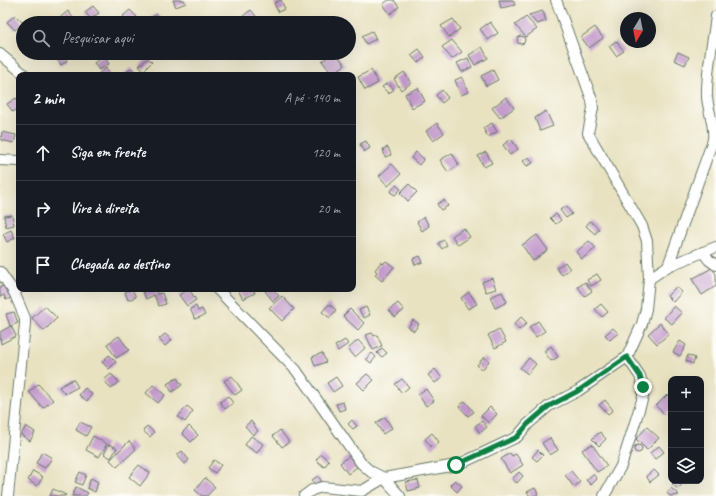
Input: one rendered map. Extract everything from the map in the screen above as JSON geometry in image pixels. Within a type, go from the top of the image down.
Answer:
[{"type":"street","points":[[304,496],[312,490],[322,487],[362,491],[384,478],[456,465],[517,437],[528,424],[549,406],[578,391],[627,357],[644,317],[649,278],[647,241],[642,226],[588,133],[593,108],[592,100],[556,0]]},
{"type":"street","points":[[668,266],[713,140],[714,131],[708,111],[707,96],[716,16]]},
{"type":"street","points":[[0,54],[21,72]]},
{"type":"street","points":[[0,160],[16,162]]},
{"type":"street","points":[[649,278],[668,266],[716,247]]},
{"type":"street","points":[[703,252],[709,260],[716,265]]},
{"type":"street","points":[[0,272],[16,289]]},
{"type":"street","points":[[9,487],[25,324],[25,318],[18,292]]},
{"type":"street","points":[[220,292],[296,370],[361,463],[370,471],[384,478],[400,496]]},
{"type":"street","points":[[604,496],[624,459],[643,397],[643,387],[640,376],[627,357]]},
{"type":"building","points":[[173,0],[184,0],[186,3],[176,7]]},
{"type":"building","points":[[281,0],[285,9],[278,12],[274,3]]},
{"type":"building","points":[[389,0],[394,0],[399,7],[390,14],[383,4]]},
{"type":"building","points":[[499,0],[513,0],[515,5],[501,8]]},
{"type":"building","points":[[93,6],[99,13],[95,16],[88,16],[85,12]]},
{"type":"building","points":[[130,10],[136,16],[123,16]]},
{"type":"building","points":[[251,10],[256,16],[243,16]]},
{"type":"building","points":[[68,11],[72,16],[62,16]]},
{"type":"building","points":[[543,11],[546,21],[537,24],[529,15]]},
{"type":"building","points":[[15,15],[16,29],[15,30],[7,22]]},
{"type":"building","points":[[526,17],[537,29],[526,37],[515,25]]},
{"type":"building","points":[[453,19],[460,29],[449,37],[441,26]]},
{"type":"building","points":[[490,22],[498,33],[488,40],[480,29]]},
{"type":"building","points":[[595,27],[603,38],[589,48],[581,37]]},
{"type":"building","points":[[372,31],[376,39],[366,44],[362,36]]},
{"type":"building","points":[[521,36],[524,37],[524,43],[521,44],[518,43],[517,40],[518,37]]},
{"type":"building","points":[[452,40],[462,52],[452,59],[442,47]]},
{"type":"building","points":[[616,41],[620,48],[624,51],[616,56],[609,46]]},
{"type":"building","points":[[482,47],[488,58],[475,65],[469,55]]},
{"type":"building","points":[[419,49],[425,57],[418,63],[411,55]]},
{"type":"building","points":[[678,52],[689,57],[685,65],[674,60]]},
{"type":"building","points":[[468,58],[472,67],[462,72],[457,63]]},
{"type":"building","points":[[58,60],[66,60],[67,61],[61,65]]},
{"type":"building","points":[[98,60],[106,60],[109,64],[99,70],[94,63]]},
{"type":"building","points":[[146,60],[150,60],[152,62],[143,71],[139,66]]},
{"type":"building","points":[[341,60],[345,65],[335,72],[330,72],[322,61]]},
{"type":"building","points":[[106,68],[109,72],[101,72]]},
{"type":"building","points":[[131,68],[135,72],[126,72]]},
{"type":"building","points":[[371,70],[378,83],[365,90],[358,77]]},
{"type":"building","points":[[493,70],[498,80],[486,86],[481,76]]},
{"type":"building","points":[[404,72],[411,83],[401,90],[394,79]]},
{"type":"building","points":[[462,77],[468,92],[461,95],[455,80]]},
{"type":"building","points":[[387,83],[394,89],[389,94],[382,87]]},
{"type":"building","points":[[418,88],[425,101],[412,108],[405,94]]},
{"type":"building","points":[[442,90],[448,98],[442,103],[436,95]]},
{"type":"building","points":[[506,97],[514,108],[500,118],[492,108]]},
{"type":"building","points":[[16,98],[16,110],[13,112],[7,104]]},
{"type":"building","points":[[546,111],[553,126],[540,131],[535,118]]},
{"type":"building","points":[[437,123],[444,133],[433,141],[426,131]]},
{"type":"building","points":[[492,123],[497,132],[488,137],[483,128]]},
{"type":"building","points":[[2,132],[16,135],[14,143],[1,140]]},
{"type":"building","points":[[511,139],[518,149],[510,155],[503,145]]},
{"type":"building","points":[[366,141],[370,148],[364,152],[360,144]]},
{"type":"building","points":[[388,147],[391,155],[385,157],[383,149]]},
{"type":"building","points":[[416,152],[424,159],[419,165],[411,158]]},
{"type":"building","points":[[486,152],[492,163],[484,167],[478,156]]},
{"type":"building","points":[[452,153],[459,165],[448,172],[440,160]]},
{"type":"building","points":[[529,157],[533,163],[527,166],[523,161]]},
{"type":"building","points":[[392,164],[401,174],[388,186],[379,176]]},
{"type":"building","points":[[409,184],[417,192],[408,201],[400,193]]},
{"type":"building","points":[[396,185],[401,189],[395,195],[390,192]]},
{"type":"building","points":[[444,200],[448,206],[441,210],[437,204]]},
{"type":"building","points":[[566,206],[572,214],[566,218],[560,210]]},
{"type":"building","points":[[556,214],[561,220],[556,224],[550,218]]},
{"type":"building","points":[[12,215],[14,225],[6,227],[4,216]]},
{"type":"building","points":[[424,217],[429,226],[422,231],[417,222]]},
{"type":"building","points":[[590,221],[599,229],[595,234],[586,226]]},
{"type":"building","points":[[464,228],[470,237],[458,245],[452,236]]},
{"type":"building","points":[[11,230],[15,238],[7,242],[3,234]]},
{"type":"building","points":[[537,235],[548,250],[533,261],[522,245]]},
{"type":"building","points":[[444,240],[447,245],[442,249],[438,243]]},
{"type":"building","points":[[589,241],[596,248],[582,259],[576,252]]},
{"type":"building","points":[[420,256],[423,262],[415,265],[413,259]]},
{"type":"building","points":[[386,261],[394,267],[382,281],[375,275],[377,272],[375,270],[381,262],[383,264]]},
{"type":"building","points":[[565,262],[570,269],[562,275],[556,268]]},
{"type":"building","points":[[712,268],[716,274],[716,286],[702,295],[692,279]]},
{"type":"building","points":[[597,274],[601,280],[591,286],[587,280]]},
{"type":"building","points":[[492,278],[496,289],[486,292],[482,282]]},
{"type":"building","points":[[585,282],[592,291],[585,296],[578,287]]},
{"type":"building","points":[[8,284],[13,297],[6,300],[4,295],[0,297],[0,287]]},
{"type":"building","points":[[676,287],[682,292],[673,302],[667,296]]},
{"type":"building","points":[[125,292],[134,292],[136,297],[128,300]]},
{"type":"building","points":[[143,292],[156,292],[157,294],[162,293],[166,304],[159,306],[154,295],[146,299]]},
{"type":"building","points":[[184,292],[191,292],[196,300],[187,306],[179,295]]},
{"type":"building","points":[[239,292],[254,292],[255,293],[243,299]]},
{"type":"building","points":[[266,292],[276,292],[279,296],[273,301]]},
{"type":"building","points":[[469,292],[477,304],[468,309],[461,298]]},
{"type":"building","points":[[502,292],[507,302],[495,308],[490,297]]},
{"type":"building","points":[[282,296],[294,309],[282,321],[269,308]]},
{"type":"building","points":[[398,303],[404,310],[395,317],[389,310]]},
{"type":"building","points":[[329,304],[336,310],[330,318],[322,312]]},
{"type":"building","points":[[601,304],[608,312],[602,317],[595,309]]},
{"type":"building","points":[[45,306],[57,318],[44,331],[32,318]]},
{"type":"building","points":[[196,306],[198,311],[202,309],[205,315],[195,319],[190,309]]},
{"type":"building","points":[[674,306],[682,313],[672,324],[664,318]]},
{"type":"building","points":[[366,307],[370,315],[364,318],[359,310]]},
{"type":"building","points":[[350,309],[364,323],[358,330],[343,316]]},
{"type":"building","points":[[14,312],[18,323],[10,326],[6,314]]},
{"type":"building","points":[[521,317],[527,323],[519,330],[514,324]]},
{"type":"building","points":[[413,320],[419,324],[414,331],[408,327]]},
{"type":"building","points":[[538,321],[545,331],[536,337],[529,327]]},
{"type":"building","points":[[660,323],[669,334],[657,344],[648,334]]},
{"type":"building","points":[[11,326],[16,336],[1,344],[0,332]]},
{"type":"building","points":[[613,328],[618,333],[610,340],[605,335]]},
{"type":"building","points":[[499,329],[506,342],[495,348],[488,335]]},
{"type":"building","points":[[372,333],[374,336],[377,335],[382,346],[373,350],[366,335]]},
{"type":"building","points":[[165,334],[172,340],[165,346],[159,339]]},
{"type":"building","points":[[119,336],[129,350],[116,358],[107,344]]},
{"type":"building","points":[[345,340],[348,344],[338,351],[335,346]]},
{"type":"building","points":[[358,340],[365,348],[355,357],[348,349]]},
{"type":"building","points":[[680,341],[686,345],[680,356],[673,352]]},
{"type":"building","points":[[551,346],[558,357],[551,361],[544,351]]},
{"type":"building","points":[[382,348],[387,353],[382,357],[377,353]]},
{"type":"building","points":[[322,353],[326,362],[315,366],[312,357]]},
{"type":"building","points":[[372,353],[376,357],[371,363],[366,359]]},
{"type":"building","points":[[109,355],[116,362],[109,369],[102,362]]},
{"type":"building","points":[[688,355],[695,358],[693,364],[686,361]]},
{"type":"building","points":[[484,357],[489,361],[482,370],[477,365]]},
{"type":"building","points":[[529,358],[536,364],[528,374],[520,368]]},
{"type":"building","points":[[435,369],[442,378],[435,383],[428,375]]},
{"type":"building","points":[[111,374],[119,382],[111,389],[104,380]]},
{"type":"building","points":[[367,374],[374,380],[364,390],[357,383]]},
{"type":"building","points":[[232,376],[242,390],[235,395],[224,381]]},
{"type":"building","points":[[336,377],[342,386],[333,392],[327,383]]},
{"type":"building","points":[[177,378],[182,385],[172,392],[167,384]]},
{"type":"building","points":[[73,379],[78,387],[65,394],[59,387]]},
{"type":"building","points":[[402,379],[409,387],[402,393],[395,384]]},
{"type":"building","points":[[38,384],[53,400],[43,408],[29,392]]},
{"type":"building","points":[[153,385],[165,395],[158,403],[146,393]]},
{"type":"building","points":[[85,388],[92,394],[87,401],[79,395]]},
{"type":"building","points":[[426,389],[434,401],[426,406],[418,394]]},
{"type":"building","points":[[667,395],[668,396],[668,412],[665,415],[656,406]]},
{"type":"building","points":[[228,396],[233,403],[225,409],[220,402]]},
{"type":"building","points":[[605,400],[613,410],[608,414],[599,405]]},
{"type":"building","points":[[465,401],[474,412],[468,416],[459,406]]},
{"type":"building","points":[[343,402],[345,409],[339,411],[336,404]]},
{"type":"building","points":[[187,406],[193,411],[185,422],[178,417]]},
{"type":"building","points":[[490,407],[497,414],[489,423],[481,416]]},
{"type":"building","points":[[385,417],[392,428],[383,434],[376,423]]},
{"type":"building","points":[[352,420],[357,426],[353,429],[348,424]]},
{"type":"building","points":[[251,421],[258,431],[253,435],[245,426]]},
{"type":"building","points":[[482,421],[487,427],[480,433],[475,426]]},
{"type":"building","points":[[80,422],[91,427],[86,436],[76,430]]},
{"type":"building","points":[[26,426],[35,432],[30,441],[21,435]]},
{"type":"building","points":[[147,426],[154,432],[150,437],[143,431]]},
{"type":"building","points":[[189,426],[198,435],[191,442],[182,433]]},
{"type":"building","points":[[647,427],[659,438],[647,450],[636,439]]},
{"type":"building","points":[[280,430],[289,442],[282,447],[273,436]]},
{"type":"building","points":[[600,432],[606,439],[599,446],[592,439]]},
{"type":"building","points":[[432,433],[439,442],[432,448],[425,439]]},
{"type":"building","points":[[93,436],[107,444],[99,457],[86,450]]},
{"type":"building","points":[[251,436],[263,444],[257,453],[245,445]]},
{"type":"building","points":[[550,438],[558,450],[550,455],[542,443]]},
{"type":"building","points":[[129,441],[136,449],[117,467],[110,460]]},
{"type":"building","points":[[109,444],[117,448],[111,458],[104,454]]},
{"type":"building","points":[[592,444],[607,466],[597,472],[582,450]]},
{"type":"building","points":[[638,445],[641,446],[641,452],[638,453],[635,452],[634,449],[635,446]]},
{"type":"building","points":[[659,446],[664,452],[655,459],[650,453]]},
{"type":"building","points":[[538,450],[543,455],[537,461],[532,457]]},
{"type":"building","points":[[182,451],[189,460],[185,464],[177,455]]},
{"type":"building","points":[[42,452],[52,458],[45,468],[36,463]]},
{"type":"building","points":[[510,453],[512,456],[516,454],[523,465],[510,473],[501,459]]},
{"type":"building","points":[[321,454],[329,461],[324,467],[316,460]]},
{"type":"building","points":[[349,456],[357,467],[348,474],[340,463]]},
{"type":"building","points":[[214,460],[221,465],[215,473],[208,468]]},
{"type":"building","points":[[139,465],[150,473],[140,486],[129,477]]},
{"type":"building","points":[[654,470],[659,475],[650,482],[646,476]]},
{"type":"building","points":[[33,471],[43,477],[37,486],[28,480]]},
{"type":"building","points":[[571,471],[580,482],[574,487],[565,475]]},
{"type":"building","points":[[80,472],[86,475],[82,485],[75,482]]},
{"type":"building","points":[[519,472],[523,476],[517,483],[512,479]]},
{"type":"building","points":[[593,474],[597,479],[591,485],[586,480]]},
{"type":"building","points":[[318,476],[322,482],[316,486],[312,480]]},
{"type":"building","points":[[91,478],[98,482],[95,492],[87,488]]},
{"type":"building","points":[[205,478],[215,487],[207,496],[202,496],[195,490]]},
{"type":"building","points":[[418,480],[420,488],[408,491],[406,482]]},
{"type":"building","points":[[455,480],[462,486],[457,492],[450,485]]},
{"type":"building","points":[[672,484],[682,484],[678,489]]},
{"type":"building","points":[[76,487],[88,493],[86,496],[72,496]]},
{"type":"building","points":[[535,488],[538,494],[535,496],[530,496],[527,492]]},
{"type":"building","points":[[671,488],[679,495],[670,496],[667,493]]},
{"type":"building","points":[[53,489],[66,495],[50,496]]},
{"type":"route","points":[[456,465],[517,437],[528,424],[549,406],[578,391],[627,357],[640,376],[643,387]]}]
